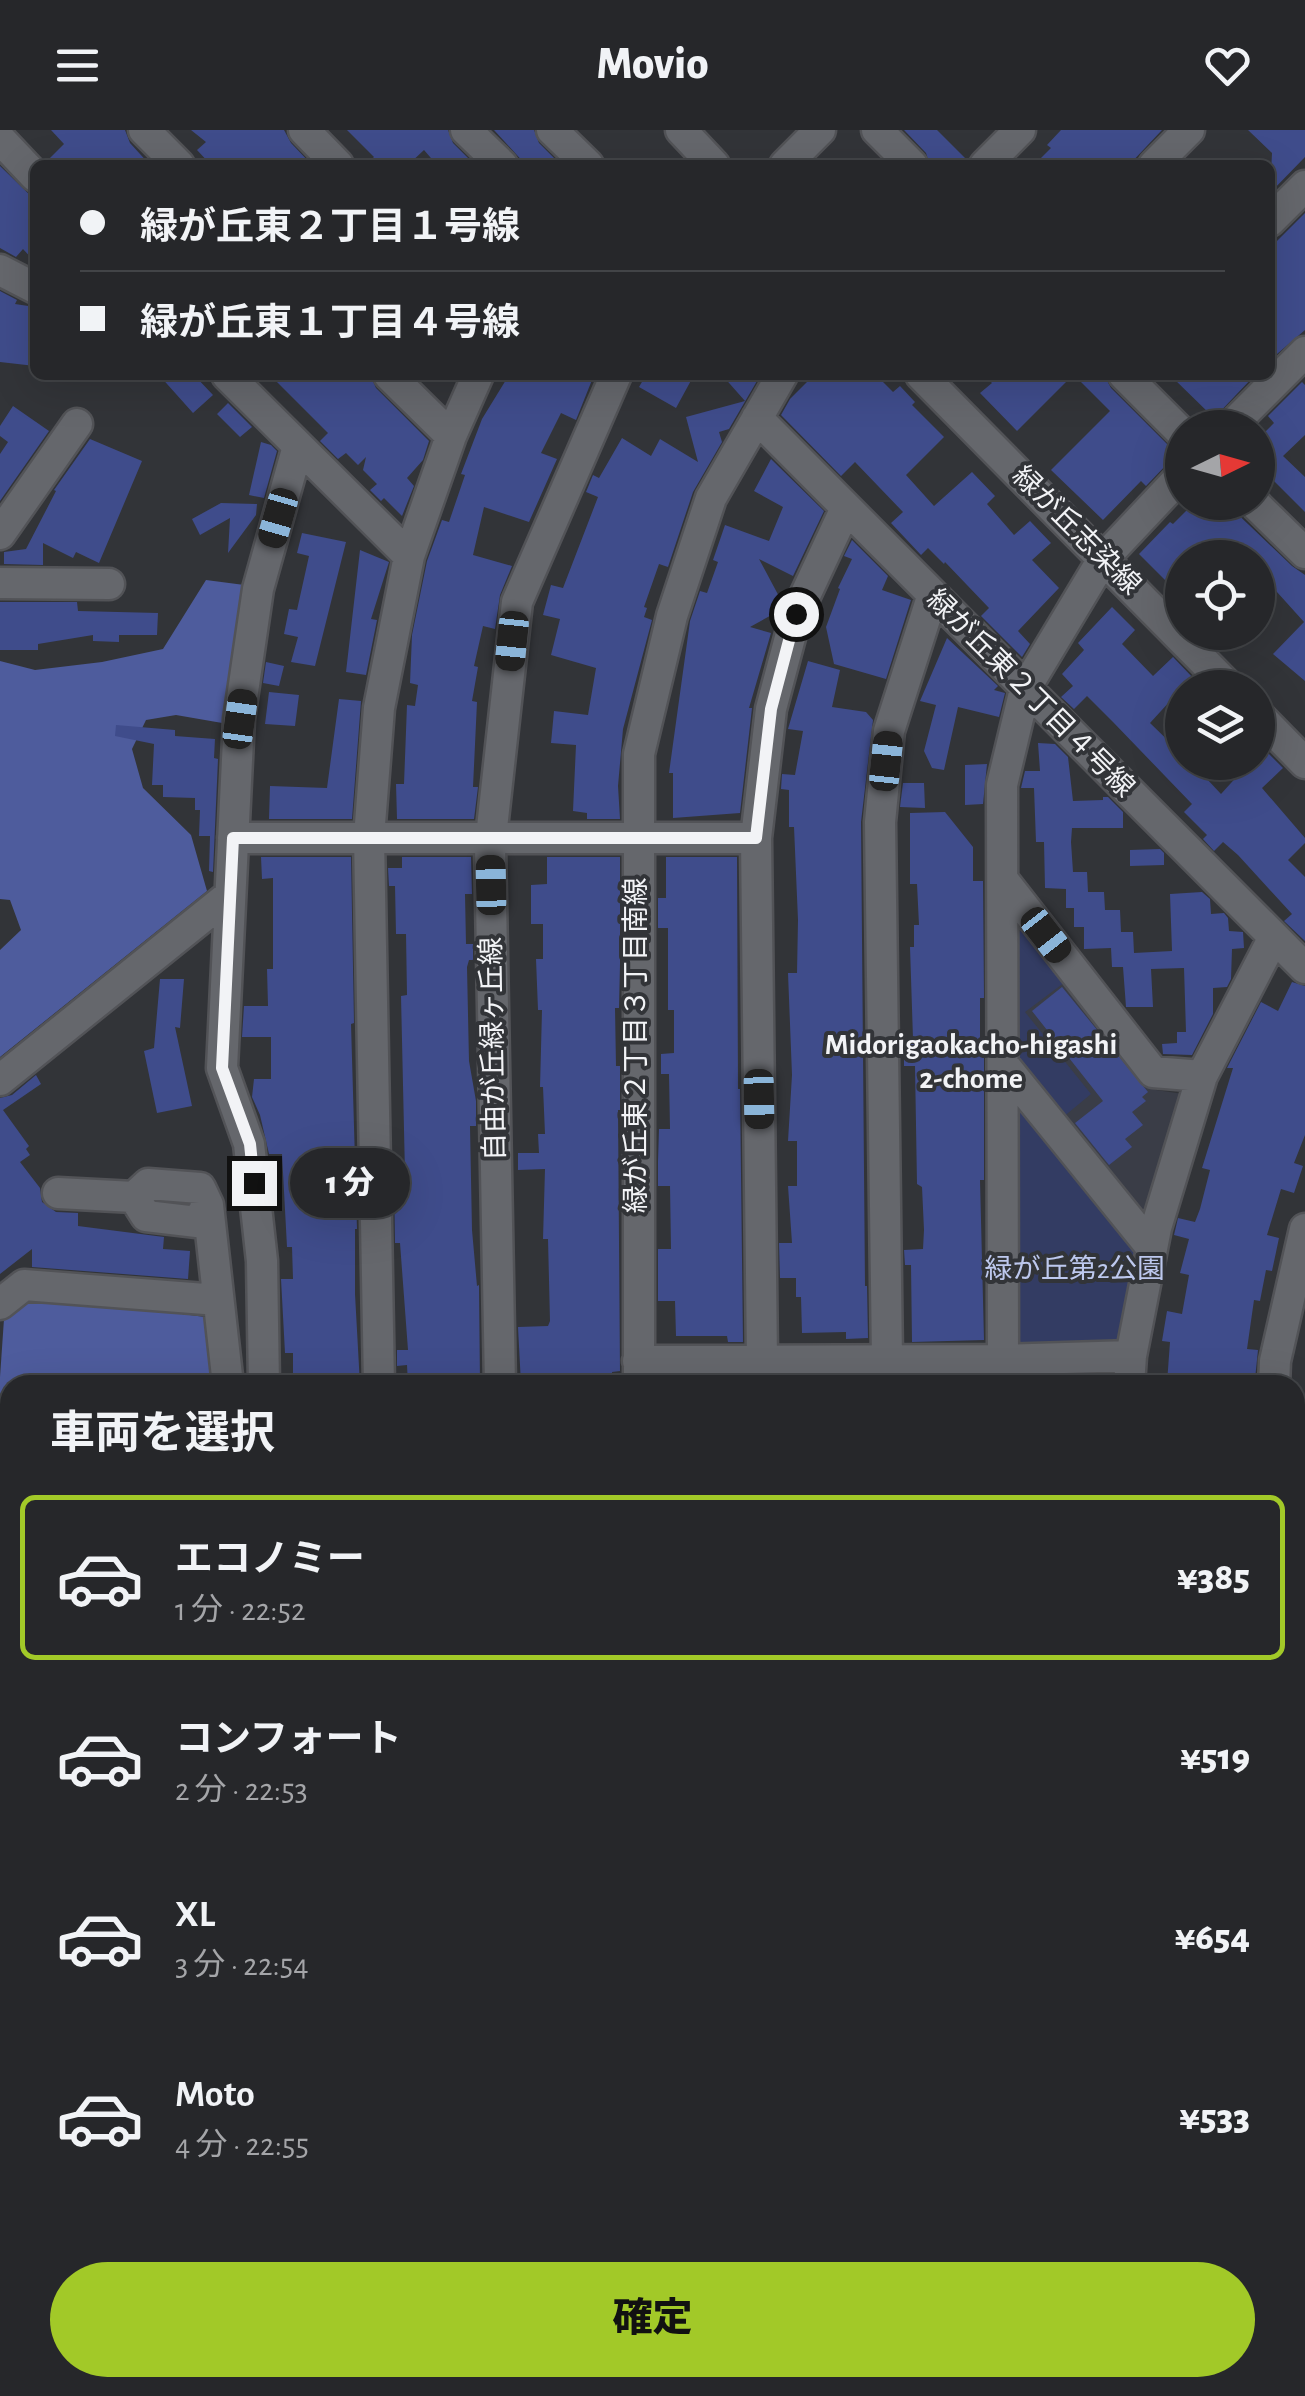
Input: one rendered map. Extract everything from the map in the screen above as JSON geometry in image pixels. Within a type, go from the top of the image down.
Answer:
[{"type":"street","points":[[144,130],[174,160]]},
{"type":"street","points":[[304,130],[333,160]]},
{"type":"street","points":[[466,130],[497,160]]},
{"type":"street","points":[[552,130],[583,160]]},
{"type":"street","points":[[680,130],[709,160]]},
{"type":"street","points":[[790,160],[820,130]]},
{"type":"street","points":[[877,130],[907,160]]},
{"type":"street","points":[[990,160],[1020,130]]},
{"type":"street","points":[[1159,160],[1189,130]]},
{"type":"street","points":[[0,140],[30,171]]},
{"type":"street","points":[[1275,216],[1305,186]]},
{"type":"street","points":[[0,270],[30,285]]},
{"type":"street","points":[[1247,410],[1305,352]]},
{"type":"street","points":[[232,380],[409,556]]},
{"type":"street","points":[[395,380],[451,436]]},
{"type":"street","points":[[379,1375],[369,838],[379,708],[409,556],[451,436],[476,380]]},
{"type":"street","name":"自由が丘緑ヶ丘線","points":[[500,1375],[491,836],[516,602],[614,380]]},
{"type":"street","name":"緑が丘東２丁目３丁目南線","points":[[638,1373],[639,754],[672,616],[710,498],[779,380]]},
{"type":"street","name":"緑が丘志染線","points":[[926,380],[1212,670]]},
{"type":"street","points":[[1129,380],[1165,416]]},
{"type":"street","name":"緑が丘東２丁目４号線","points":[[757,418],[1305,968]]},
{"type":"street","points":[[0,534],[77,424]]},
{"type":"street","points":[[264,1375],[262,1261],[250,1144],[222,1068],[240,719],[258,589],[298,446]]},
{"type":"street","points":[[1003,1360],[1002,785],[1025,689],[1103,558],[1165,493]]},
{"type":"street","points":[[762,1361],[756,838],[771,709],[796,614],[846,508]]},
{"type":"street","points":[[1275,519],[1300,539]]},
{"type":"street","points":[[0,584],[109,584]]},
{"type":"street","points":[[886,1360],[880,822],[889,731],[932,597]]},
{"type":"street","points":[[1275,732],[1305,763]]},
{"type":"street","points":[[233,838],[756,838]]},
{"type":"street","points":[[1002,880],[1153,1072],[1202,1076]]},
{"type":"street","points":[[0,1080],[230,896]]},
{"type":"street","points":[[638,1373],[762,1361],[886,1360],[1003,1360],[1130,1371],[1152,1248],[1202,1076],[1274,937]]},
{"type":"street","points":[[1003,1064],[1152,1248]]},
{"type":"street","points":[[58,1193],[134,1197],[148,1184],[200,1188],[208,1205],[227,1375]]},
{"type":"street","points":[[1274,1375],[1305,1229]]},
{"type":"street","points":[[0,1304],[24,1286],[218,1300]]},
{"type":"shaded area","points":[[206,580],[252,586],[228,724],[176,715],[146,720],[132,749],[143,788],[191,835],[207,891],[0,1057],[0,950],[21,930],[10,900],[0,899],[0,661],[35,670],[163,649]]},
{"type":"shaded area","points":[[1022,923],[1156,1090],[1190,1095],[1152,1218],[1139,1221],[1011,1060],[1009,932]]},
{"type":"shaded area","points":[[40,1295],[205,1317],[212,1375],[0,1375],[4,1319]]},
{"type":"green space","points":[[1023,930],[1065,982],[1025,1012],[1091,1094],[1062,1118],[1013,1059],[1013,935]]},
{"type":"green space","name":"緑が丘第2公園","points":[[1003,1064],[1152,1248],[1131,1356],[1003,1360]]},
{"type":"building","points":[[51,130],[125,130],[130,143],[145,160],[48,160],[64,144]]},
{"type":"building","points":[[191,130],[284,130],[307,160],[206,160],[197,150],[206,142]]},
{"type":"building","points":[[347,130],[448,130],[453,143],[470,160],[433,160],[424,150],[413,160],[371,160],[374,157]]},
{"type":"building","points":[[494,130],[534,130],[539,143],[556,160],[521,160]]},
{"type":"building","points":[[904,130],[937,130],[967,160],[928,160]]},
{"type":"building","points":[[1061,130],[1162,130],[1134,160],[1039,160],[1051,148],[1047,145]]},
{"type":"building","points":[[1248,130],[1305,130],[1305,157],[1275,188],[1272,153]]},
{"type":"building","points":[[0,166],[30,195],[30,257],[23,249],[16,257],[0,248]]},
{"type":"building","points":[[1305,213],[1305,330],[1275,356],[1275,243]]},
{"type":"building","points":[[0,291],[17,300],[15,304],[30,306],[30,365],[0,362]]},
{"type":"building","points":[[163,380],[199,380],[213,395],[193,413]]},
{"type":"building","points":[[275,380],[372,380],[429,441],[423,460],[407,478],[414,486],[402,516],[370,490],[377,484],[363,470],[366,457],[358,465],[346,453],[338,459],[320,441],[328,433]]},
{"type":"building","points":[[506,380],[592,380],[576,420],[561,413],[541,453],[557,459],[529,522],[484,507],[473,555],[512,566],[500,595],[495,629],[483,626],[474,666],[478,667],[472,701],[477,702],[473,787],[478,787],[474,819],[397,819],[396,784],[404,784],[407,705],[415,706],[418,685],[410,683],[412,635],[427,561],[442,520],[449,522],[465,475],[461,474],[482,419]]},
{"type":"building","points":[[643,380],[691,380],[676,408],[639,387]]},
{"type":"building","points":[[726,380],[757,381],[729,429],[719,432],[722,442],[693,492],[668,567],[659,564],[644,607],[644,617],[652,620],[623,729],[618,786],[620,819],[587,819],[587,813],[573,811],[576,745],[551,743],[554,711],[588,715],[596,668],[551,655],[560,619],[543,615],[551,585],[563,588],[598,497],[586,492],[593,475],[599,478],[622,438],[651,456],[660,439],[698,462],[686,417],[745,401]]},
{"type":"building","points":[[809,380],[881,380],[893,392],[900,386],[915,402],[912,405],[944,437],[906,475],[934,506],[972,472],[995,496],[987,504],[1014,535],[1030,521],[1051,543],[1032,560],[1059,588],[1018,631],[1030,644],[1022,657],[981,616],[989,608],[945,562],[928,548],[921,555],[891,523],[903,512],[855,462],[841,476],[781,415]]},
{"type":"building","points":[[989,380],[1068,380],[1017,431],[980,393],[992,383]]},
{"type":"building","points":[[1079,380],[1107,380],[1165,442],[1165,466],[1146,486],[1141,481],[1103,520],[1051,470],[1110,411]]},
{"type":"building","points":[[1175,380],[1250,380],[1222,410],[1206,410]]},
{"type":"building","points":[[1302,382],[1305,385],[1305,435],[1283,456],[1305,477],[1305,512],[1275,482],[1274,410]]},
{"type":"building","points":[[228,403],[252,427],[240,437],[217,414]]},
{"type":"building","points":[[13,406],[49,431],[0,501],[0,454],[8,442],[0,436],[0,426]]},
{"type":"building","points":[[90,439],[142,461],[99,563],[76,552],[73,558],[43,543],[43,565],[4,564],[4,552],[26,549],[54,490]]},
{"type":"building","points":[[261,442],[277,451],[264,498],[249,495]]},
{"type":"building","points":[[771,459],[824,511],[793,576],[759,559],[782,602],[777,612],[750,627],[771,633],[749,708],[740,813],[673,818],[673,773],[669,773],[690,621],[700,591],[707,593],[725,525],[769,541],[783,507],[754,491]]},
{"type":"building","points":[[221,503],[257,504],[256,515],[228,553],[230,518],[200,535],[192,519]]},
{"type":"building","points":[[1177,520],[1244,520],[1265,540],[1165,540],[1165,580],[1139,554],[1170,522]]},
{"type":"building","points":[[302,533],[346,542],[315,666],[291,662],[298,637],[284,634],[289,609],[297,610],[309,556],[297,553]]},
{"type":"building","points":[[852,540],[888,576],[882,590],[911,600],[886,679],[834,664],[826,627],[852,559],[844,556]]},
{"type":"building","points":[[360,550],[389,562],[371,619],[377,620],[366,675],[346,672]]},
{"type":"building","points":[[1275,550],[1305,575],[1305,681],[1273,654],[1304,622],[1275,590]]},
{"type":"building","points":[[0,602],[77,602],[78,611],[158,613],[157,635],[119,635],[119,642],[93,641],[93,635],[38,644],[38,650],[0,650]]},
{"type":"building","points":[[1112,607],[1135,630],[1122,644],[1153,676],[1173,657],[1185,670],[1165,670],[1165,707],[1150,723],[1165,738],[1165,776],[1087,696],[1074,709],[1061,697],[1073,686],[1062,674],[1084,650],[1078,643]]},
{"type":"building","points":[[947,638],[998,686],[994,690],[1005,693],[999,717],[958,707],[944,770],[932,768],[924,751],[936,705],[920,701]]},
{"type":"building","points":[[808,661],[840,670],[832,707],[866,712],[873,720],[861,822],[868,1338],[846,1339],[846,1332],[802,1333],[796,1278],[780,1278],[779,1243],[792,1243],[788,1186],[797,1186],[797,1141],[788,1141],[792,1075],[788,973],[797,973],[798,920],[794,827],[789,827],[789,790],[781,789],[782,774],[795,775],[803,731],[788,729]]},
{"type":"building","points":[[266,662],[284,666],[279,686],[263,683]]},
{"type":"building","points":[[269,692],[299,695],[295,726],[265,724]]},
{"type":"building","points":[[339,699],[361,701],[352,819],[269,819],[270,786],[327,788]]},
{"type":"building","points":[[116,725],[175,730],[175,736],[215,739],[214,758],[218,759],[213,872],[209,871],[210,836],[199,836],[200,810],[195,810],[195,798],[163,797],[163,785],[152,785],[154,744],[115,736]]},
{"type":"building","points":[[1038,743],[1055,744],[1068,757],[1073,801],[1108,797],[1123,812],[1123,828],[1072,828],[1073,872],[1087,872],[1088,892],[1104,892],[1105,910],[1120,910],[1121,932],[1133,932],[1134,953],[1172,951],[1170,894],[1202,892],[1210,899],[1211,914],[1224,913],[1229,931],[1243,932],[1244,948],[1232,949],[1227,987],[1213,988],[1213,1014],[1192,1055],[1163,1054],[1162,1044],[1177,1043],[1177,1032],[1186,1032],[1184,968],[1151,969],[1153,1007],[1126,1007],[1123,967],[1112,967],[1111,948],[1084,949],[1084,927],[1074,927],[1074,908],[1066,908],[1066,889],[1045,888],[1044,842],[1036,842],[1034,788],[1021,788],[1025,771],[1040,771]]},
{"type":"building","points":[[987,764],[983,804],[965,805],[965,765]]},
{"type":"building","points":[[1169,780],[1208,780],[1221,794],[1234,780],[1270,780],[1262,788],[1305,838],[1305,843],[1288,860],[1305,877],[1305,941],[1284,921],[1292,914],[1238,855],[1223,842],[1214,851],[1203,839],[1207,835],[1184,812],[1192,804]]},
{"type":"building","points":[[903,783],[924,783],[925,808],[900,807]]},
{"type":"building","points":[[945,812],[973,847],[973,881],[983,881],[984,998],[980,998],[980,1038],[984,1038],[984,1180],[980,1180],[984,1340],[912,1342],[911,1265],[905,1265],[904,1250],[923,1249],[924,1230],[922,1187],[917,1184],[915,1066],[904,1066],[904,1039],[913,1039],[910,947],[914,947],[914,925],[919,925],[917,884],[910,884],[910,813]]},
{"type":"building","points":[[1160,849],[1164,865],[1130,866],[1130,850]]},
{"type":"building","points":[[261,857],[351,857],[355,1294],[359,1375],[293,1375],[293,1353],[285,1353],[281,1279],[293,1279],[292,1247],[287,1247],[282,1154],[269,1154],[252,1097],[254,1079],[271,1079],[271,1037],[242,1037],[244,1006],[268,1006],[267,969],[273,969],[273,878],[262,879]]},
{"type":"building","points":[[402,857],[471,857],[472,894],[465,894],[466,944],[473,944],[473,960],[469,960],[467,967],[469,1061],[476,1101],[476,1126],[470,1126],[480,1375],[408,1375],[407,1365],[397,1366],[397,1350],[408,1350],[400,1243],[395,1243],[394,1175],[405,1174],[401,996],[407,995],[406,934],[396,934],[395,886],[389,886],[388,868],[402,868]]},
{"type":"building","points":[[547,857],[620,857],[619,1008],[615,1008],[616,1066],[620,1066],[620,1371],[612,1375],[521,1375],[518,1327],[548,1326],[550,1321],[548,1239],[543,1239],[545,1169],[518,1170],[518,1153],[539,1153],[538,1134],[545,1134],[540,1087],[542,1010],[538,1010],[536,959],[543,959],[543,924],[531,924],[531,885],[547,884]]},
{"type":"building","points":[[666,857],[737,857],[743,1342],[728,1342],[727,1336],[676,1336],[675,1301],[658,1301],[658,1249],[671,1249],[670,1186],[658,1186],[659,1129],[670,1129],[669,1074],[661,1074],[661,1054],[674,1053],[674,1010],[668,1010],[668,928],[658,928],[658,898],[666,898]]},
{"type":"building","points":[[160,979],[184,979],[180,1028],[175,1027],[192,1106],[157,1113],[144,1051],[154,1048]]},
{"type":"building","points":[[1292,982],[1305,986],[1305,1135],[1294,1163],[1303,1166],[1294,1193],[1281,1189],[1267,1235],[1279,1238],[1272,1271],[1266,1270],[1260,1301],[1254,1300],[1247,1349],[1258,1350],[1255,1375],[1168,1375],[1170,1342],[1162,1341],[1167,1311],[1182,1314],[1189,1275],[1180,1273],[1189,1239],[1174,1235],[1178,1218],[1195,1222],[1200,1209],[1210,1170],[1202,1168],[1233,1068],[1227,1068],[1261,1002],[1278,1011]]},
{"type":"building","points":[[1062,987],[1148,1092],[1142,1097],[1146,1101],[1132,1112],[1143,1125],[1125,1139],[1132,1147],[1109,1165],[1075,1123],[1103,1101],[1032,1011]]},
{"type":"building","points":[[36,1075],[41,1084],[3,1110],[29,1146],[26,1149],[30,1155],[20,1162],[40,1188],[42,1202],[56,1212],[78,1213],[78,1226],[164,1237],[163,1249],[190,1251],[188,1279],[32,1267],[32,1249],[0,1274],[0,1098],[12,1095]]},
{"type":"district","name":"Midorigaokacho-higashi 2-chome","points":[[971,1062]]},
{"type":"route","points":[[254,1183],[250,1144],[222,1068],[233,838],[756,838],[771,709],[796,614]]}]
